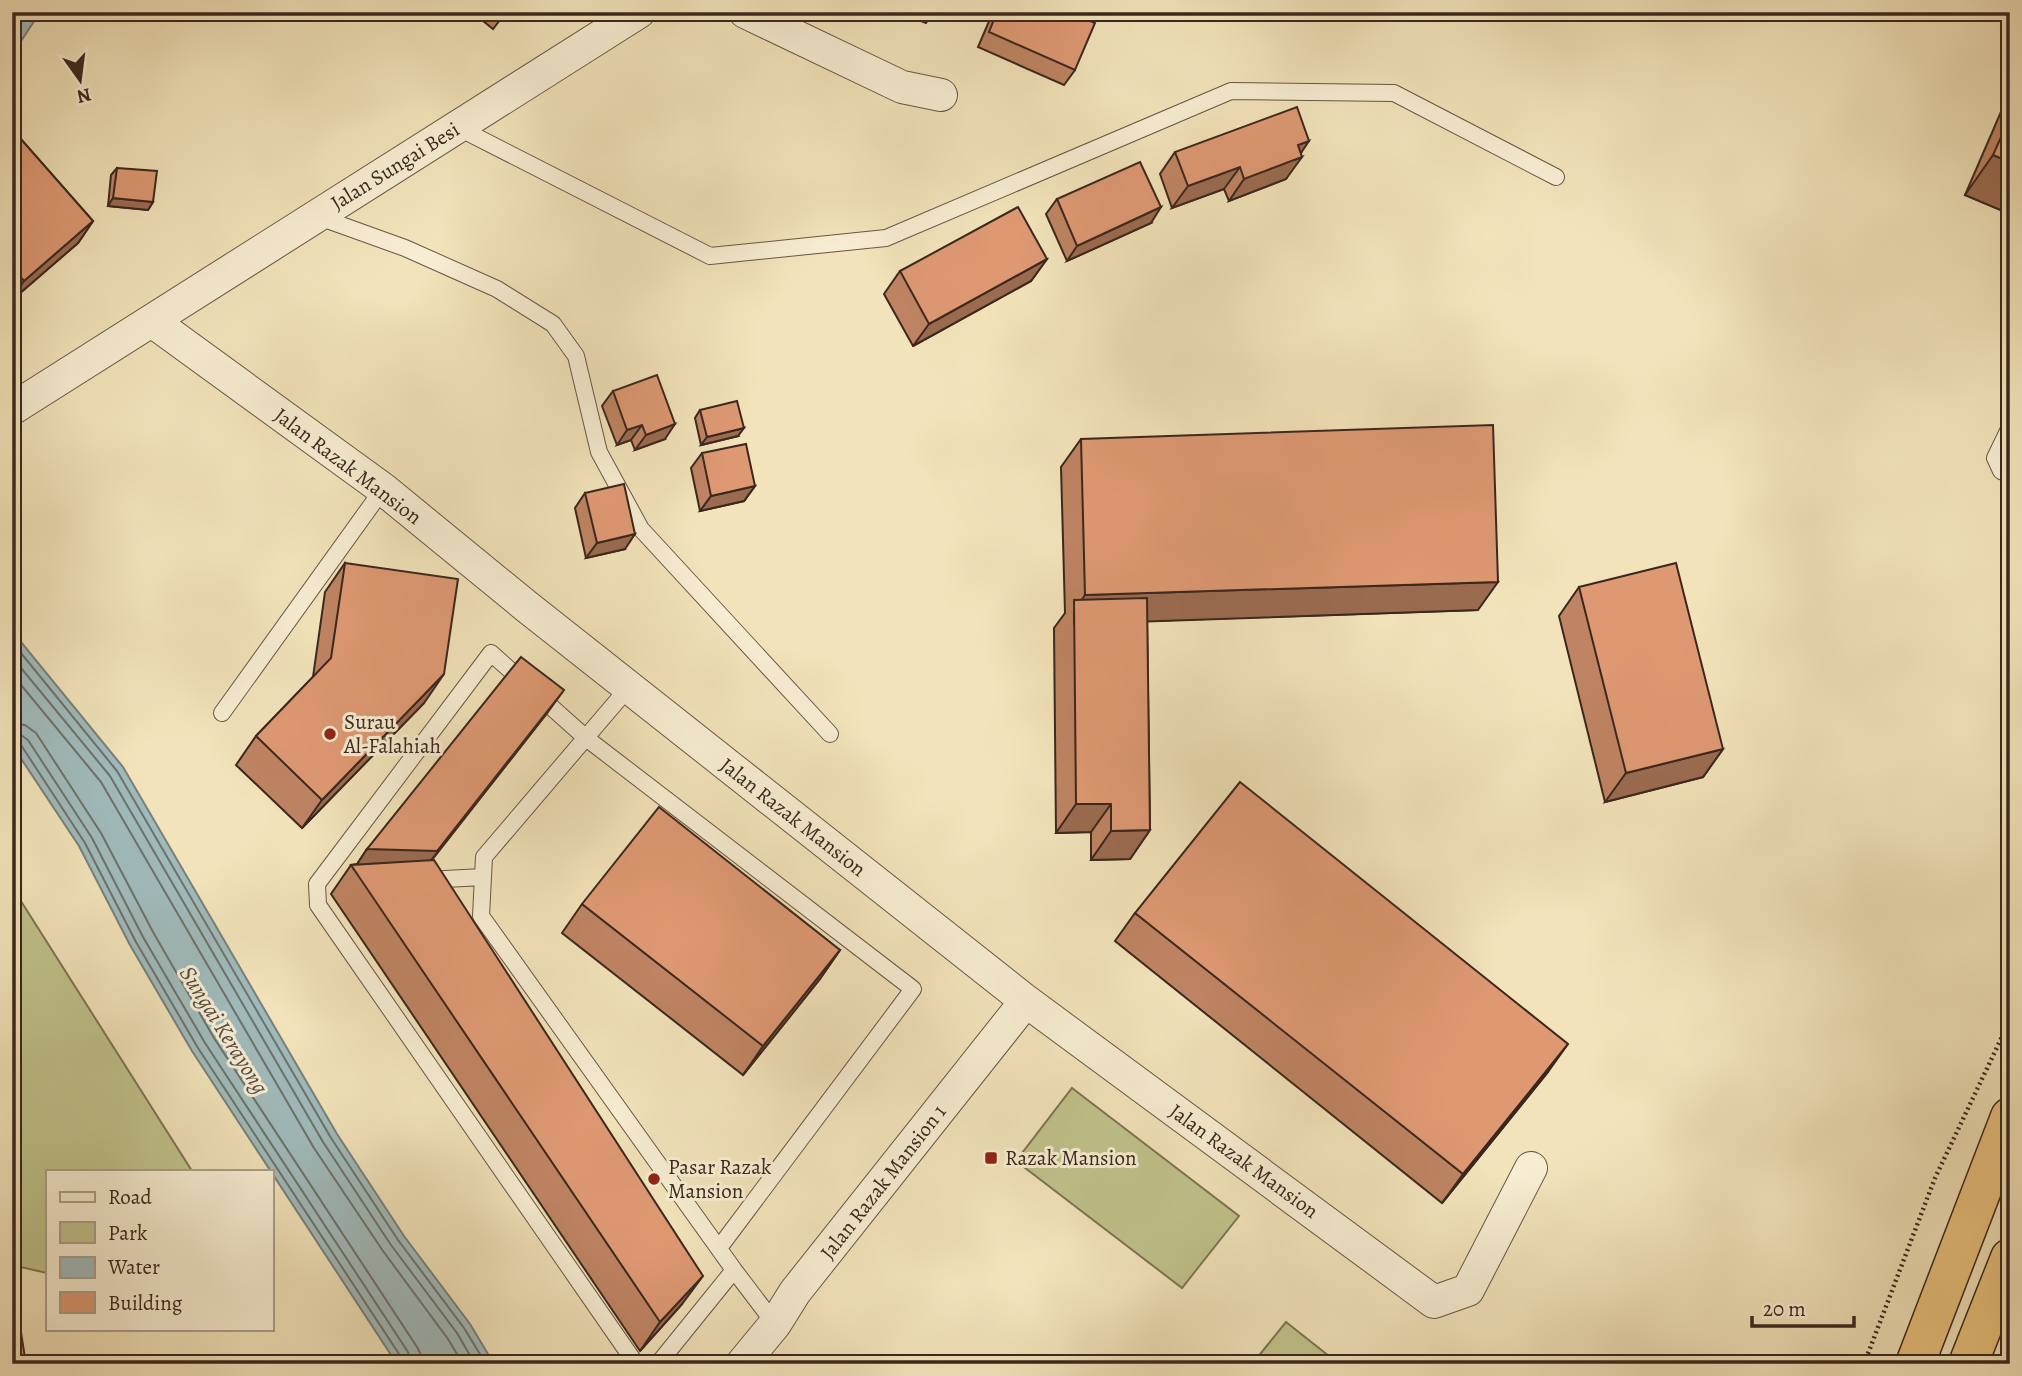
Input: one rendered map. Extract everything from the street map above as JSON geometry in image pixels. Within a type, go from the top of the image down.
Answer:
[{"type":"highway","points":[[1915,1364],[2010,1116]]},
{"type":"highway","points":[[1968,1364],[2010,1258]]},
{"type":"street","name":"Jalan Sungai Besi","points":[[152,321],[639,12]]},
{"type":"street","points":[[745,12],[902,87],[941,95]]},
{"type":"street","points":[[12,409],[152,321]]},
{"type":"street","name":"Jalan Razak Mansion","points":[[152,321],[383,489],[629,688],[1026,1001],[1434,1302],[1468,1290],[1531,1168]]},
{"type":"street","name":"Jalan Razak Mansion 1","points":[[742,1364],[775,1324],[795,1292],[1026,1001]]},
{"type":"lane","points":[[457,127],[710,256],[886,238],[1231,91],[1394,93],[1556,177]]},
{"type":"lane","points":[[316,216],[405,248],[498,289],[553,324],[576,356],[599,452],[641,529],[830,734]]},
{"type":"lane","points":[[2010,427],[1995,458],[2001,471],[2010,475]]},
{"type":"lane","points":[[222,713],[383,489]]},
{"type":"lane","points":[[636,1364],[318,905],[316,894],[491,653],[586,738],[913,989],[719,1248]]},
{"type":"lane","points":[[629,688],[484,857],[481,916],[775,1324]]},
{"type":"lane","points":[[414,880],[483,877]]},
{"type":"lane","points":[[658,1364],[734,1270]]},
{"type":"path","points":[[1864,1364],[1935,1178],[2010,1020]]},
{"type":"green space","points":[[12,887],[191,1170],[46,1170],[46,1273],[12,1265]]},
{"type":"green space","points":[[1072,1088],[1239,1216],[1182,1288],[1016,1161]]},
{"type":"green space","points":[[1286,1322],[1339,1364],[1252,1364]]},
{"type":"water","points":[[12,12],[40,12],[12,55]]},
{"type":"water","name":"Sungai Kerayong","points":[[12,631],[123,767],[337,1134],[404,1236],[470,1324],[494,1364],[397,1364],[273,1175],[273,1170],[270,1170],[192,1051],[130,945],[79,846],[12,745]]},
{"type":"building","points":[[997,12],[1070,12],[1095,23],[1075,70],[989,32]]},
{"type":"building","points":[[1297,107],[1309,141],[1298,145],[1302,157],[1244,179],[1240,167],[1188,186],[1175,152]]},
{"type":"building","points":[[2010,117],[2010,162],[1993,155]]},
{"type":"building","points":[[12,129],[93,221],[24,281],[12,267]]},
{"type":"building","points":[[1140,162],[1161,207],[1077,246],[1057,199]]},
{"type":"building","points":[[117,168],[157,171],[153,202],[113,198]]},
{"type":"building","points":[[1018,207],[1047,259],[929,324],[900,271]]},
{"type":"building","points":[[657,375],[675,424],[646,435],[642,425],[627,430],[613,391]]},
{"type":"building","points":[[737,401],[744,428],[707,437],[700,410]]},
{"type":"building","points":[[1493,425],[1498,582],[1085,595],[1081,439]]},
{"type":"building","points":[[746,444],[755,486],[711,496],[702,453]]},
{"type":"building","points":[[624,484],[635,534],[597,543],[585,493]]},
{"type":"building","name":"Surau Al-Falahiah","points":[[345,563],[458,579],[444,674],[322,800],[256,736],[331,658]]},
{"type":"building","points":[[1676,563],[1723,749],[1626,773],[1579,587]]},
{"type":"building","points":[[1147,598],[1150,830],[1111,831],[1111,804],[1076,804],[1074,600]]},
{"type":"building","points":[[521,657],[564,690],[437,851],[367,849]]},
{"type":"building","points":[[1240,782],[1568,1044],[1463,1174],[1135,913]]},
{"type":"building","points":[[659,807],[840,950],[763,1046],[582,904]]},
{"type":"building","points":[[434,860],[703,1276],[660,1322],[351,865]]},
{"type":"building","points":[[12,1301],[16,1301],[26,1364],[12,1364]]},
{"type":"place","name":"Surau Al-Falahiah","points":[[330,734]]},
{"type":"place","name":"Razak Mansion","points":[[991,1158]]},
{"type":"place","name":"Pasar Razak Mansion","points":[[654,1179]]}]
